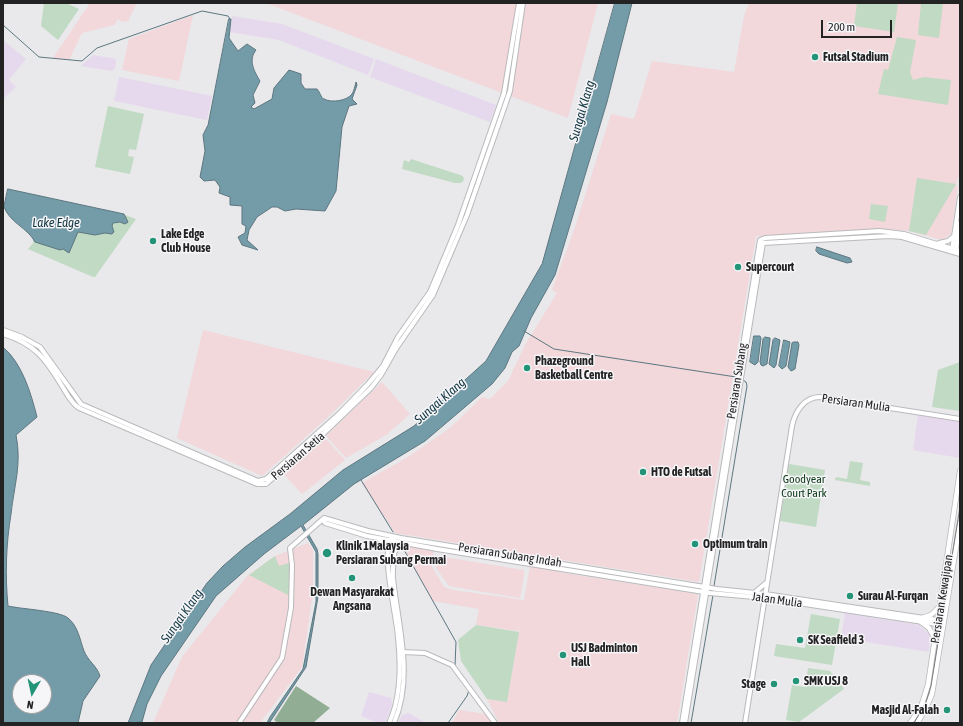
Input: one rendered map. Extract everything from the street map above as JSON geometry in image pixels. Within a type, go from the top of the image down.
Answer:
[{"type":"main road","name":"Persiaran Kewajipan","points":[[938,657],[941,604],[960,471]]},
{"type":"main road","points":[[955,506],[960,488]]},
{"type":"main road","name":"Persiaran Kewajipan","points":[[917,723],[930,700],[945,630],[950,585],[960,523]]},
{"type":"main road","name":"Persiaran Kewajipan","points":[[910,723],[921,707],[926,692],[936,640],[950,585]]},
{"type":"main road","points":[[936,640],[930,628],[922,620],[931,615],[941,604]]},
{"type":"street","points":[[475,183],[507,85],[519,3]]},
{"type":"street","points":[[475,183],[510,91],[523,3]]},
{"type":"street","name":"Persiaran Setia","points":[[262,483],[340,413],[377,374],[398,337],[430,292],[475,183]]},
{"type":"street","points":[[956,251],[960,197]]},
{"type":"street","points":[[956,251],[956,236],[960,223]]},
{"type":"street","name":"Persiaran Subang","points":[[874,234],[902,237],[956,251]]},
{"type":"street","name":"Persiaran Subang","points":[[685,723],[707,590],[760,240],[765,238],[904,234],[956,251]]},
{"type":"street","points":[[934,243],[948,241],[956,236]]},
{"type":"street","name":"Persiaran Setia","points":[[3,330],[22,337],[40,347],[80,404],[262,483]]},
{"type":"street","name":"Persiaran Setia","points":[[3,334],[29,344],[41,354],[76,406],[130,431],[262,483]]},
{"type":"street","name":"Persiaran Mulia","points":[[745,723],[792,426],[798,410],[813,398],[820,397],[960,419]]},
{"type":"street","points":[[130,431],[132,426]]},
{"type":"street","name":"Persiaran Subang Indah","points":[[323,520],[326,518],[410,544],[707,590]]},
{"type":"street","points":[[239,723],[282,658],[292,601],[291,547],[323,520]]},
{"type":"street","name":"Persiaran Subang Indah","points":[[323,520],[325,523],[378,538],[707,590]]},
{"type":"street","points":[[378,538],[386,544],[391,553],[403,646],[401,652],[396,702],[389,723]]},
{"type":"street","points":[[392,539],[389,580],[403,658],[400,705],[394,723]]},
{"type":"street","points":[[391,553],[402,545],[410,544]]},
{"type":"street","points":[[777,598],[767,583],[754,594],[763,607],[768,601],[777,598],[941,623]]},
{"type":"street","name":"Persiaran Subang","points":[[682,723],[707,590]]},
{"type":"street","name":"Jalan Mulia","points":[[707,590],[754,594],[843,610],[922,620]]},
{"type":"street","points":[[403,646],[409,652]]},
{"type":"street","points":[[401,652],[430,654],[452,665],[495,723]]},
{"type":"street","points":[[403,658],[409,652]]},
{"type":"shaded area","points":[[90,3],[137,3],[128,21],[122,22],[118,19],[114,25],[82,33],[69,60],[53,58]]},
{"type":"shaded area","points":[[266,3],[598,3],[568,118]]},
{"type":"shaded area","points":[[749,3],[960,3],[960,170],[956,185],[958,186],[951,234],[942,240],[909,231],[888,229],[756,236],[699,582],[395,533],[362,483],[408,457],[450,428],[482,397],[490,399],[508,381],[525,345],[557,293],[552,290],[575,227],[611,114],[634,119],[652,61],[734,72],[744,16]]},
{"type":"shaded area","points":[[193,15],[179,81],[122,70],[129,39]]},
{"type":"shaded area","points":[[232,16],[282,24],[374,59],[368,75],[279,40],[230,32]]},
{"type":"shaded area","points":[[3,40],[26,59],[9,80],[16,87],[6,96],[3,102]]},
{"type":"shaded area","points":[[93,55],[116,59],[115,69],[112,71],[81,66]]},
{"type":"shaded area","points":[[376,59],[496,105],[490,122],[370,77]]},
{"type":"shaded area","points":[[119,77],[212,96],[207,120],[114,101]]},
{"type":"shaded area","points":[[203,330],[374,372],[329,416],[262,476],[177,438]]},
{"type":"shaded area","points":[[382,382],[410,414],[386,435],[346,458],[326,436]]},
{"type":"shaded area","points":[[918,415],[960,422],[960,458],[913,450]]},
{"type":"shaded area","points":[[324,437],[345,460],[302,494],[283,473]]},
{"type":"shaded area","points":[[308,543],[313,550],[313,591],[302,667],[260,723],[153,723],[182,657],[248,575],[275,556]]},
{"type":"shaded area","points":[[405,546],[434,551],[431,565],[444,587],[453,590],[524,600],[530,565],[564,573],[698,594],[677,723],[499,723],[487,699],[507,702],[520,624],[518,631],[476,625],[479,609],[433,601],[403,547]]},
{"type":"shaded area","points":[[437,556],[524,570],[520,598],[449,586],[436,568]]},
{"type":"shaded area","points":[[845,613],[919,625],[929,634],[929,652],[841,638]]},
{"type":"shaded area","points":[[369,692],[391,698],[392,705],[385,723],[378,723],[361,716]]},
{"type":"shaded area","points":[[459,710],[486,714],[492,723],[452,723]]},
{"type":"shaded area","points":[[409,713],[426,723],[398,723],[402,715]]},
{"type":"green space","points":[[44,3],[66,3],[79,9],[58,40],[41,26]]},
{"type":"green space","points":[[857,3],[898,3],[894,32],[854,26]]},
{"type":"green space","points":[[921,3],[943,3],[939,38],[918,35]]},
{"type":"green space","points":[[897,37],[916,40],[910,72],[913,80],[924,77],[951,80],[948,105],[878,94],[884,69],[888,70]]},
{"type":"green space","points":[[108,106],[144,114],[136,150],[129,149],[128,156],[134,157],[130,174],[95,167]]},
{"type":"green space","points":[[411,159],[463,176],[464,180],[461,183],[455,183],[402,169],[404,160],[409,162]]},
{"type":"green space","points":[[917,178],[956,184],[926,235],[909,231]]},
{"type":"green space","name":"Lake Edge","points":[[8,189],[125,215],[136,219],[95,277],[93,277],[28,249],[33,243],[34,235],[5,203]]},
{"type":"green space","points":[[871,204],[888,206],[885,222],[869,219]]},
{"type":"green space","points":[[960,362],[960,411],[932,407],[938,370]]},
{"type":"green space","points":[[850,461],[863,463],[860,480],[870,482],[870,486],[835,480],[836,477],[847,479]]},
{"type":"green space","name":"Goodyear Court Park","points":[[789,464],[825,470],[816,527],[780,521]]},
{"type":"green space","points":[[275,556],[279,566],[289,563],[290,594],[288,595],[249,575]]},
{"type":"green space","points":[[811,614],[840,619],[832,665],[774,656],[776,644],[805,648]]},
{"type":"green space","points":[[476,625],[519,632],[507,702],[487,699],[461,661],[458,640]]},
{"type":"green space","points":[[808,668],[830,671],[844,689],[799,722],[786,720],[792,685],[805,687]]},
{"type":"green space","points":[[296,686],[330,708],[313,723],[278,723],[274,720]]},
{"type":"water","points":[[615,3],[632,3],[607,102],[555,275],[531,318],[519,346],[512,352],[505,368],[492,384],[425,441],[354,484],[303,525],[317,549],[318,597],[306,667],[270,722],[267,723],[303,669],[316,602],[316,552],[301,526],[264,554],[216,596],[161,676],[147,704],[142,722],[128,723],[151,665],[207,583],[223,566],[245,547],[290,514],[343,470],[414,426],[486,361],[542,264]]},
{"type":"water","points":[[229,19],[231,19],[229,38],[238,51],[247,44],[256,50],[252,58],[252,62],[260,81],[253,95],[255,103],[251,107],[254,109],[272,99],[274,88],[289,70],[301,74],[301,83],[305,89],[317,89],[324,99],[331,101],[339,101],[350,96],[354,90],[356,82],[357,85],[352,99],[357,104],[349,106],[342,127],[336,191],[325,211],[296,209],[285,211],[277,207],[272,207],[257,217],[249,230],[247,240],[258,250],[242,245],[238,237],[245,233],[246,226],[242,224],[242,206],[230,205],[230,197],[219,193],[220,187],[215,180],[204,181],[200,177],[205,151],[203,135],[208,125]]},
{"type":"water","name":"Lake Edge","points":[[8,189],[124,214],[128,222],[125,224],[120,222],[113,223],[112,226],[114,232],[112,234],[105,233],[95,235],[78,232],[69,253],[63,249],[60,250],[35,242],[28,233],[10,217],[4,207]]},
{"type":"water","points":[[817,247],[850,258],[852,262],[847,263],[819,254],[816,251]]},
{"type":"water","points":[[754,336],[760,336],[761,338],[758,362],[755,365],[750,362]]},
{"type":"water","points":[[765,337],[770,338],[770,340],[767,364],[763,366],[760,362],[763,339]]},
{"type":"water","points":[[775,338],[780,340],[776,365],[774,368],[769,364],[773,340]]},
{"type":"water","points":[[784,340],[790,342],[786,366],[782,369],[779,366]]},
{"type":"water","points":[[798,342],[799,345],[795,369],[791,371],[788,367],[792,343]]},
{"type":"water","points":[[3,347],[21,370],[29,389],[37,417],[16,435],[18,446],[18,465],[9,526],[6,560],[8,606],[49,612],[64,616],[74,625],[86,655],[97,669],[100,676],[83,701],[78,723],[3,723]]},
{"type":"waterway","points":[[3,25],[39,57],[82,61],[97,48],[202,11],[228,16],[230,19]]},
{"type":"waterway","points":[[524,331],[554,349],[736,377]]},
{"type":"waterway","points":[[714,586],[747,386],[746,382],[743,380]]},
{"type":"waterway","points":[[361,480],[393,532]]},
{"type":"waterway","points":[[403,548],[456,642],[455,666]]},
{"type":"waterway","points":[[691,723],[713,595]]},
{"type":"waterway","points":[[448,723],[467,696],[469,690]]},
{"type":"tram line","points":[[914,723],[926,702],[931,686],[960,507]]},
{"type":"place","name":"Futsal Stadium","points":[[815,57]]},
{"type":"place","name":"Lake Edge Club House","points":[[153,241]]},
{"type":"place","name":"Supercourt","points":[[738,267]]},
{"type":"place","name":"Phazeground Basketball Centre","points":[[527,368]]},
{"type":"place","name":"HTO de Futsal","points":[[643,472]]},
{"type":"place","name":"Optimum train","points":[[695,544]]},
{"type":"place","name":"Klinik 1Malaysia Persiaran Subang Permai","points":[[327,553]]},
{"type":"place","name":"Dewan Masyarakat Angsana","points":[[352,578]]},
{"type":"place","name":"Surau Al-Furqan","points":[[850,596]]},
{"type":"place","name":"SK Seafield 3","points":[[800,640]]},
{"type":"place","name":"USJ Badminton Hall","points":[[563,655]]},
{"type":"place","name":"SMK USJ 8","points":[[796,681]]},
{"type":"place","name":"Stage","points":[[774,684]]},
{"type":"place","name":"Masjid Al-Falah","points":[[947,710]]},
{"type":"water label","name":"Sungai Klang","points":[[582,111]]},
{"type":"water label","name":"Sungai Klang","points":[[440,401]]},
{"type":"water label","name":"Sungai Klang","points":[[182,616]]}]
